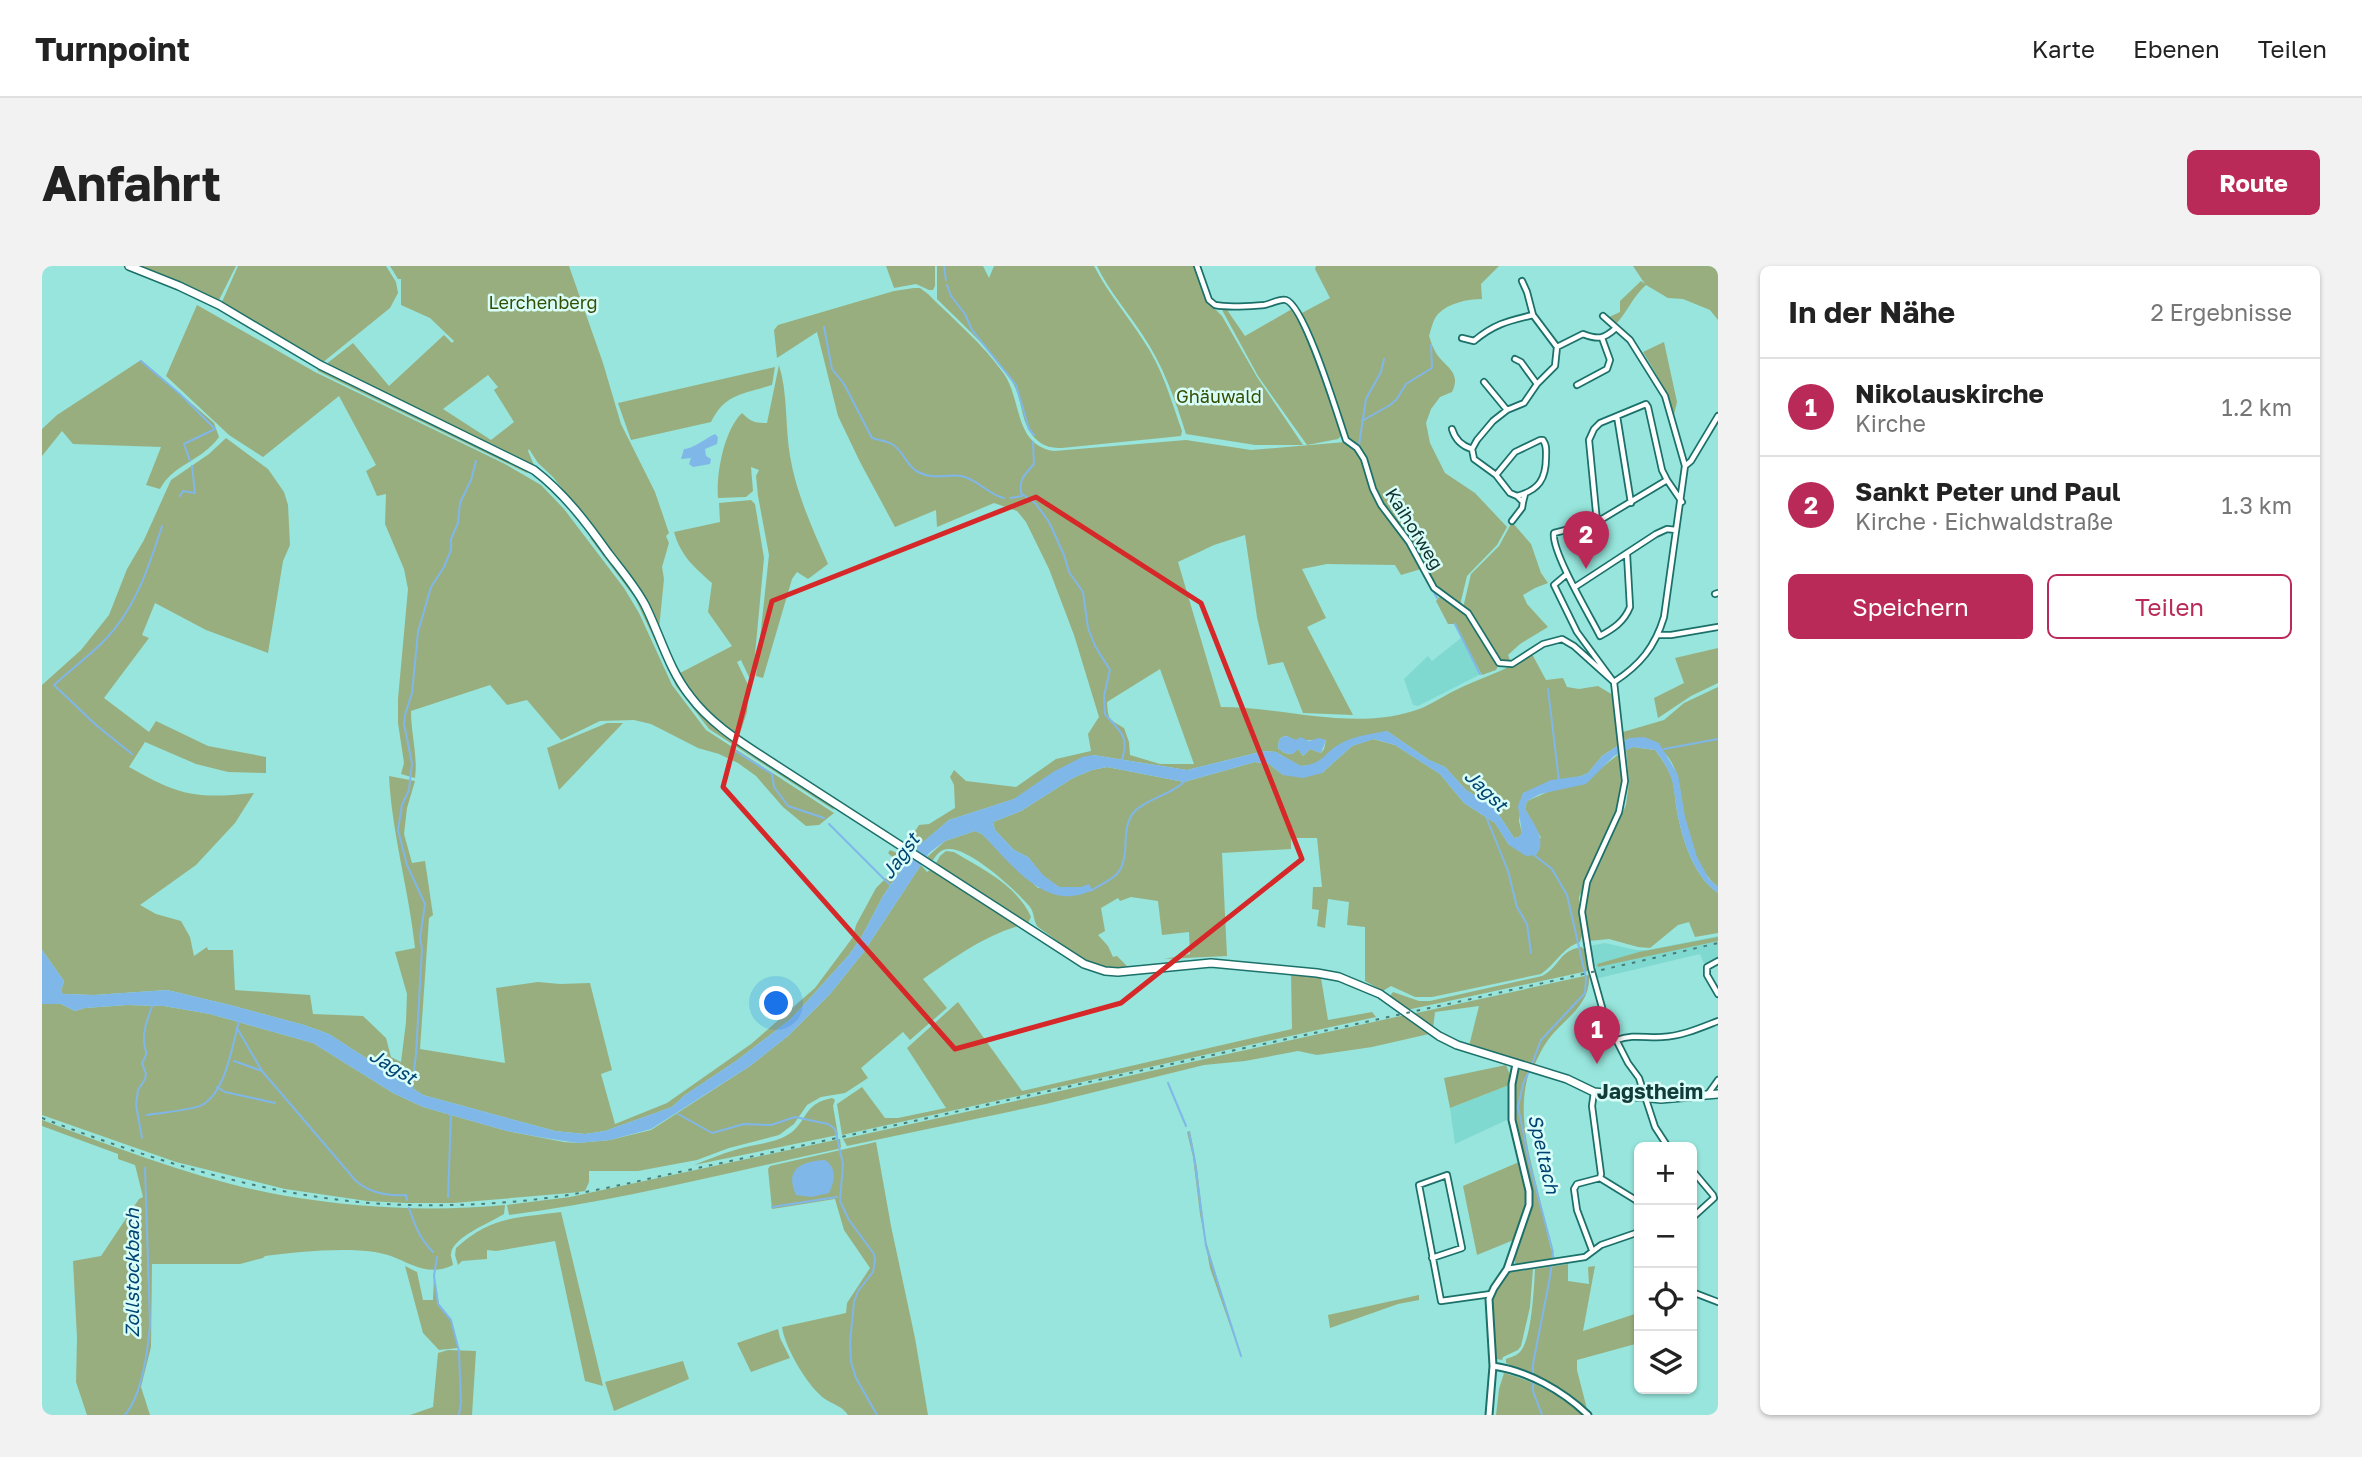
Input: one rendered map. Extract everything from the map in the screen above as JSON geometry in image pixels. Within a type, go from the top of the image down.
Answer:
[{"type":"main road","points":[[129,266],[219,305],[320,365],[534,470],[570,502],[630,581],[682,685],[708,718],[738,741],[936,871],[1084,964],[1099,970],[1118,972],[1211,963],[1339,977],[1380,994],[1439,1036],[1457,1045],[1578,1084],[1594,1093],[1661,1099],[1718,1094]]},
{"type":"street","name":"Kaihofweg","points":[[1197,266],[1209,300],[1215,305],[1263,305],[1284,300],[1298,313],[1309,334],[1346,440],[1357,448],[1364,459],[1381,505],[1409,542],[1434,588],[1468,613],[1499,663],[1512,664],[1543,644],[1562,639],[1574,646],[1614,682]]},
{"type":"street","points":[[1522,281],[1533,315],[1557,347],[1555,366],[1537,384],[1524,403],[1507,410],[1493,421],[1472,449],[1474,459],[1496,475],[1510,493],[1523,502]]},
{"type":"street","points":[[1462,338],[1474,341],[1491,327],[1533,315]]},
{"type":"street","points":[[1603,316],[1630,340],[1665,396],[1685,466],[1682,502],[1659,635],[1648,654],[1614,682]]},
{"type":"street","points":[[1557,347],[1583,334],[1596,339],[1602,338],[1616,328]]},
{"type":"street","points":[[1577,385],[1607,369],[1610,360],[1602,338]]},
{"type":"street","points":[[1515,359],[1521,362],[1537,384]]},
{"type":"street","points":[[1484,383],[1507,410]]},
{"type":"street","points":[[1597,522],[1589,440],[1600,423],[1646,404],[1662,470],[1682,502]]},
{"type":"street","points":[[1617,416],[1631,503]]},
{"type":"street","points":[[1685,466],[1691,461],[1718,416]]},
{"type":"street","points":[[1452,429],[1454,436],[1465,447],[1472,449]]},
{"type":"street","points":[[1496,475],[1515,452],[1543,440],[1546,444],[1544,480],[1536,488],[1517,496]]},
{"type":"street","points":[[1627,554],[1630,607],[1615,628],[1600,636],[1567,574],[1553,540],[1554,533],[1597,522],[1667,480]]},
{"type":"street","points":[[1512,521],[1522,508],[1525,494]]},
{"type":"street","points":[[1575,587],[1656,534],[1667,529],[1676,530]]},
{"type":"street","points":[[1567,574],[1554,585],[1577,632],[1614,682],[1625,781],[1619,812],[1587,883],[1583,898],[1582,912],[1591,968],[1605,1018],[1628,1063],[1639,1077],[1655,1127],[1665,1142]]},
{"type":"street","points":[[1659,635],[1718,627]]},
{"type":"street","points":[[1718,961],[1707,967],[1707,975],[1718,994]]},
{"type":"street","points":[[1616,1040],[1634,1036],[1676,1035],[1718,1021]]},
{"type":"street","points":[[1489,1415],[1493,1366],[1489,1308],[1491,1294],[1507,1269],[1529,1205],[1529,1191],[1512,1120],[1512,1084],[1516,1064]]},
{"type":"street","points":[[1708,1094],[1718,1080]]},
{"type":"street","points":[[1594,1093],[1592,1106],[1600,1178]]},
{"type":"street","points":[[1432,1258],[1462,1248],[1447,1175],[1419,1185],[1432,1258],[1441,1301],[1491,1294]]},
{"type":"street","points":[[1697,1176],[1716,1198],[1697,1214]]},
{"type":"street","points":[[1592,1250],[1577,1210],[1574,1186],[1600,1178],[1634,1199]]},
{"type":"street","points":[[1507,1269],[1585,1258],[1601,1245],[1634,1234]]},
{"type":"street","points":[[1697,1294],[1718,1302]]},
{"type":"street","points":[[1493,1366],[1542,1382],[1561,1393],[1588,1415]]},
{"type":"highlighted area","points":[[1036,497],[1201,603],[1302,859],[1121,1003],[955,1049],[723,787],[772,601]]},
{"type":"shaded area","points":[[715,434],[718,437],[717,444],[705,449],[706,456],[711,459],[710,464],[693,467],[689,464],[691,458],[681,459],[684,449]]},
{"type":"shaded area","points":[[1461,638],[1481,674],[1418,706],[1413,705],[1404,679],[1428,656],[1432,661]]},
{"type":"shaded area","points":[[1387,731],[1429,760],[1445,767],[1466,790],[1489,804],[1514,838],[1522,833],[1518,806],[1523,793],[1551,780],[1588,773],[1602,756],[1630,738],[1644,737],[1659,743],[1678,775],[1685,817],[1697,857],[1709,879],[1718,887],[1718,893],[1702,877],[1690,856],[1679,822],[1672,779],[1655,750],[1633,747],[1614,756],[1586,784],[1540,794],[1527,801],[1525,809],[1538,832],[1540,843],[1536,855],[1526,856],[1509,845],[1495,823],[1464,803],[1440,774],[1395,745],[1374,739],[1352,746],[1322,773],[1303,778],[1283,775],[1269,764],[1255,762],[1184,782],[1107,767],[1092,770],[1073,778],[1021,811],[993,822],[995,830],[1014,850],[1028,857],[1043,875],[1059,887],[1081,887],[1089,884],[1092,890],[1076,896],[1060,895],[1031,882],[982,834],[975,831],[945,841],[929,853],[863,953],[830,994],[788,1036],[750,1066],[651,1129],[610,1140],[578,1143],[545,1138],[507,1131],[423,1107],[393,1093],[313,1043],[210,1014],[164,1006],[127,1005],[75,1011],[61,1004],[42,1004],[42,950],[64,981],[61,991],[63,994],[94,995],[167,990],[230,1005],[329,1034],[423,1095],[555,1131],[585,1134],[605,1131],[672,1107],[791,1019],[849,955],[883,896],[918,846],[949,820],[1014,799],[1053,772],[1082,757],[1093,755],[1187,770],[1264,751],[1276,752],[1301,766],[1318,761],[1349,739]]},
{"type":"shaded area","points":[[1287,736],[1296,740],[1300,737],[1309,741],[1319,738],[1326,740],[1321,753],[1310,749],[1303,756],[1298,749],[1293,754],[1284,753],[1278,748],[1279,740]]},
{"type":"shaded area","points":[[1718,936],[1718,961],[1704,964],[1700,954],[1595,979],[1589,946],[1605,943],[1648,950]]},
{"type":"shaded area","points":[[1509,1085],[1509,1119],[1455,1144],[1450,1108]]},
{"type":"shaded area","points":[[825,1160],[832,1167],[834,1175],[829,1193],[811,1197],[796,1195],[792,1179],[797,1168],[809,1162]]},
{"type":"green space","points":[[134,266],[236,266],[218,302]]},
{"type":"green space","points":[[238,266],[386,266],[396,282],[398,293],[390,308],[322,363],[221,304]]},
{"type":"green space","name":"Lerchenberg","points":[[390,266],[569,266],[621,424],[655,492],[669,533],[666,536],[669,543],[662,567],[664,579],[659,629],[588,521],[529,449],[534,465],[325,365],[353,343],[389,386],[444,335],[452,343],[454,341],[430,318],[401,305],[401,279],[398,279]],"holes":[[[488,375],[498,387],[494,390],[514,422],[491,440],[443,409]]]},
{"type":"green space","points":[[886,266],[935,266],[935,286],[933,290],[916,284],[894,288]]},
{"type":"green space","points":[[937,266],[983,266],[989,278],[994,266],[1094,266],[1156,361],[1182,431],[1181,436],[1062,448],[1049,447],[1040,442],[1027,427],[1015,387],[1003,369],[937,299]]},
{"type":"green space","name":"Ghäuwald","points":[[1097,266],[1196,266],[1211,305],[1222,316],[1257,377],[1303,445],[1255,445],[1186,434],[1173,395],[1156,358]]},
{"type":"green space","points":[[1316,266],[1499,266],[1481,284],[1482,299],[1458,302],[1442,310],[1435,319],[1429,336],[1436,353],[1455,379],[1452,392],[1440,397],[1431,409],[1426,423],[1430,443],[1445,473],[1475,493],[1507,527],[1497,545],[1467,576],[1460,605],[1434,587],[1402,528],[1381,503],[1366,459],[1346,436],[1318,355],[1300,314],[1330,298],[1315,269]]},
{"type":"green space","points":[[1633,266],[1718,266],[1718,320],[1710,310],[1683,299],[1668,298],[1646,285],[1615,325],[1607,318],[1620,312],[1620,301],[1641,281],[1645,284]]},
{"type":"green space","points":[[920,288],[977,342],[1004,374],[1025,431],[1041,447],[1054,451],[1186,440],[1251,450],[1345,442],[1357,451],[1364,463],[1375,498],[1404,537],[1421,569],[1401,575],[1395,565],[1327,564],[1302,569],[1326,618],[1307,627],[1353,715],[1303,713],[1283,662],[1268,665],[1257,617],[1245,535],[1214,545],[1178,562],[1221,707],[1347,719],[1397,715],[1422,708],[1532,654],[1546,680],[1563,678],[1567,687],[1579,689],[1598,686],[1613,695],[1619,745],[1602,756],[1588,773],[1523,793],[1519,821],[1522,833],[1514,838],[1489,804],[1466,790],[1445,767],[1429,760],[1387,731],[1328,755],[1313,765],[1300,766],[1276,752],[1264,751],[1187,770],[1093,755],[1014,799],[949,820],[913,851],[905,847],[919,825],[929,824],[955,808],[954,785],[950,777],[954,770],[966,781],[1016,787],[1056,759],[1091,751],[1088,734],[1099,717],[1074,635],[1049,569],[1026,522],[1017,511],[994,503],[937,527],[936,510],[895,527],[838,416],[817,332],[777,358],[774,330],[778,325],[894,291]],"holes":[[[1160,669],[1194,764],[1160,764],[1130,755],[1124,728],[1109,716],[1107,702]],[[1287,736],[1293,740],[1326,740],[1324,749],[1321,753],[1310,749],[1303,756],[1298,749],[1292,754],[1284,753],[1278,748],[1279,740]]]},
{"type":"green space","points":[[197,305],[315,372],[505,464],[541,485],[564,509],[624,588],[639,613],[672,685],[706,730],[834,813],[819,825],[806,826],[783,807],[756,776],[738,763],[698,748],[651,724],[634,720],[600,721],[561,740],[527,700],[507,705],[490,685],[411,711],[415,778],[401,774],[404,763],[398,723],[398,699],[408,589],[404,569],[385,524],[386,494],[377,496],[366,471],[376,465],[339,396],[263,457],[229,435],[166,376]]},
{"type":"green space","points":[[1225,307],[1245,336],[1292,309],[1306,333],[1321,369],[1342,435],[1338,439],[1307,445],[1258,376],[1221,308]]},
{"type":"green space","points":[[1664,342],[1677,402],[1674,415],[1665,390],[1643,352]]},
{"type":"green space","points":[[141,360],[214,423],[219,437],[212,445],[173,473],[160,489],[146,485],[161,447],[73,444],[62,431],[42,456],[42,429],[57,415]]},
{"type":"green space","points":[[779,365],[784,387],[788,445],[796,484],[828,564],[808,579],[797,572],[792,579],[763,678],[756,676],[769,555],[758,496],[756,476],[759,470],[751,467],[753,491],[746,497],[718,498],[718,488],[722,453],[730,430],[742,413],[753,421],[767,423]]},
{"type":"green space","points":[[775,367],[772,385],[729,400],[716,412],[711,422],[631,440],[618,403]]},
{"type":"green space","points":[[317,368],[528,469],[527,473],[318,371]]},
{"type":"green space","points":[[226,438],[268,469],[284,492],[288,505],[290,545],[283,561],[268,653],[206,630],[155,603],[142,635],[149,638],[104,698],[149,732],[156,721],[208,746],[266,757],[266,773],[228,772],[196,764],[145,742],[129,767],[162,784],[202,795],[254,793],[235,823],[196,865],[140,905],[156,914],[181,921],[190,937],[194,956],[207,947],[208,950],[233,950],[235,990],[310,995],[313,1014],[363,1016],[386,1038],[391,1057],[401,1062],[407,994],[395,952],[415,948],[393,820],[389,776],[415,781],[407,808],[404,834],[412,863],[425,861],[433,915],[429,918],[420,1049],[505,1063],[496,988],[538,982],[590,983],[612,1070],[601,1074],[615,1124],[667,1103],[751,1044],[815,988],[853,937],[856,925],[876,888],[900,864],[888,853],[890,850],[909,858],[883,896],[849,955],[791,1019],[672,1107],[605,1131],[585,1134],[555,1131],[423,1095],[329,1034],[230,1005],[167,990],[94,995],[63,994],[61,991],[64,981],[42,950],[42,685],[81,650],[109,615],[127,569],[144,540],[171,480],[209,454]]},
{"type":"green space","points":[[751,500],[755,504],[764,558],[753,676],[749,677],[741,660],[737,662],[749,687],[747,712],[739,736],[713,719],[680,673],[732,646],[708,612],[712,583],[680,548],[674,532],[720,522],[719,503]]},
{"type":"green space","points":[[1512,522],[1531,544],[1541,573],[1548,583],[1523,595],[1527,604],[1548,627],[1520,644],[1508,655],[1511,663],[1501,662],[1463,608],[1471,574],[1499,546]]},
{"type":"green space","points":[[594,537],[639,600],[676,681],[695,707],[719,732],[832,805],[834,810],[709,729],[676,686],[635,598],[590,538]]},
{"type":"green space","points":[[1439,597],[1463,611],[1496,661],[1496,670],[1482,675],[1454,624],[1448,624],[1436,601]]},
{"type":"green space","points":[[1718,648],[1718,683],[1691,696],[1658,718],[1654,698],[1684,683],[1675,658]]},
{"type":"green space","points":[[1718,687],[1718,887],[1703,870],[1693,849],[1678,779],[1671,762],[1656,748],[1630,738],[1625,741],[1623,732],[1664,720],[1684,703]]},
{"type":"green space","points":[[607,723],[623,723],[559,790],[547,748]]},
{"type":"green space","points":[[1373,739],[1395,745],[1440,774],[1464,803],[1495,823],[1509,845],[1541,838],[1525,809],[1527,801],[1600,769],[1620,753],[1621,784],[1616,814],[1579,897],[1582,935],[1580,942],[1568,948],[1541,974],[1432,997],[1415,997],[1391,986],[1383,991],[1365,981],[1365,927],[1347,925],[1349,902],[1328,899],[1325,928],[1317,926],[1319,910],[1312,909],[1313,887],[1322,887],[1317,838],[1291,838],[1291,849],[1222,853],[1227,956],[1164,959],[1190,954],[1189,932],[1162,935],[1158,901],[1131,897],[1120,901],[1118,898],[1101,908],[1105,931],[1098,935],[1113,957],[1117,956],[1127,966],[1115,968],[1091,962],[1038,927],[1032,910],[1024,900],[969,855],[946,849],[932,861],[926,858],[945,841],[975,831],[982,834],[1038,888],[1081,887],[1059,887],[1043,876],[1028,857],[1014,850],[995,830],[993,822],[1021,811],[1073,778],[1092,770],[1107,767],[1184,782],[1255,762],[1269,764],[1283,775],[1322,773],[1352,746]]},
{"type":"green space","points":[[1633,747],[1655,750],[1669,771],[1679,822],[1690,856],[1702,877],[1718,893],[1718,933],[1695,937],[1689,922],[1678,925],[1650,948],[1609,939],[1589,941],[1585,902],[1588,889],[1626,805],[1629,782],[1626,750]]},
{"type":"green space","points":[[946,851],[954,852],[987,871],[1008,887],[1031,917],[1027,925],[935,865]]},
{"type":"green space","points":[[921,865],[927,872],[930,870],[938,874],[1018,926],[980,942],[923,979],[947,1008],[910,1040],[903,1032],[861,1068],[868,1078],[845,1093],[821,1097],[807,1105],[794,1124],[779,1135],[729,1148],[697,1160],[638,1171],[589,1171],[589,1182],[585,1191],[570,1193],[453,1203],[367,1201],[285,1189],[176,1162],[42,1115],[42,1004],[61,1004],[75,1011],[127,1005],[164,1006],[210,1014],[313,1043],[393,1093],[423,1107],[507,1131],[578,1143],[610,1140],[651,1130],[750,1066],[788,1036],[830,994],[863,953]]},
{"type":"green space","points":[[1718,937],[1718,941],[1598,967],[1597,964],[1639,952]]},
{"type":"green space","points":[[1581,947],[1584,949],[1588,971],[1407,1010],[1390,996],[1393,992],[1419,1001],[1430,1001],[1542,976],[1568,952]]},
{"type":"green space","points":[[1291,973],[1321,978],[1328,1020],[1372,1012],[1376,1017],[842,1135],[837,1104],[862,1087],[885,1118],[898,1118],[946,1108],[907,1048],[958,1002],[1022,1091],[1292,1029]]},
{"type":"green space","points":[[1589,975],[1586,995],[1548,1040],[1534,1066],[1469,1046],[1479,1006],[1435,1012],[1433,1029],[1412,1014]]},
{"type":"green space","points":[[1405,1015],[1429,1034],[1372,1047],[1317,1055],[1298,1051],[1204,1065],[1046,1104],[847,1146],[843,1139]]},
{"type":"green space","points":[[1506,1065],[1510,1075],[1509,1085],[1450,1108],[1444,1078]]},
{"type":"green space","points":[[1522,1069],[1529,1072],[1524,1106],[1526,1140],[1549,1242],[1556,1261],[1518,1266],[1515,1257],[1532,1198],[1514,1109],[1515,1075]]},
{"type":"green space","points":[[832,1098],[835,1100],[833,1106],[838,1135],[694,1165],[786,1136],[812,1107]]},
{"type":"green space","points":[[42,1120],[162,1164],[255,1190],[313,1200],[395,1208],[505,1205],[504,1214],[465,1236],[453,1248],[453,1265],[436,1270],[421,1268],[378,1253],[346,1250],[265,1256],[240,1264],[152,1264],[151,1347],[141,1387],[150,1415],[87,1415],[76,1382],[73,1261],[101,1256],[143,1197],[135,1165],[118,1159],[118,1154],[42,1126]]},
{"type":"green space","points":[[1190,1131],[1205,1238],[1242,1360],[1210,1268],[1187,1132]]},
{"type":"green space","points":[[840,1139],[841,1147],[838,1149],[633,1194],[509,1215],[507,1205],[570,1197]]},
{"type":"green space","points":[[876,1142],[928,1415],[848,1415],[812,1386],[792,1356],[782,1327],[846,1313],[847,1303],[870,1268],[844,1230],[835,1199],[772,1209],[768,1169],[770,1166]]},
{"type":"green space","points":[[1519,1162],[1525,1200],[1516,1239],[1477,1255],[1463,1186]]},
{"type":"green space","points":[[561,1212],[603,1386],[585,1381],[555,1241],[496,1251],[487,1250],[487,1259],[462,1261],[458,1265],[455,1255],[456,1248],[493,1224]]},
{"type":"green space","points":[[1568,1264],[1568,1281],[1589,1284],[1588,1267],[1595,1266],[1583,1331],[1634,1314],[1634,1344],[1577,1360],[1587,1409],[1550,1382],[1506,1363],[1506,1359],[1520,1352],[1527,1336],[1532,1312],[1535,1269]]},
{"type":"green space","points":[[405,1266],[417,1272],[423,1300],[433,1300],[434,1276],[439,1304],[451,1320],[458,1348],[439,1350],[423,1333]]},
{"type":"green space","points":[[1533,1269],[1530,1307],[1521,1346],[1502,1360],[1497,1359],[1491,1321],[1491,1306],[1496,1289],[1510,1272]]},
{"type":"green space","points":[[1419,1295],[1419,1300],[1398,1304],[1330,1328],[1328,1315]]},
{"type":"green space","points":[[778,1329],[790,1358],[751,1372],[737,1343]]},
{"type":"green space","points":[[448,1350],[476,1351],[472,1415],[410,1415],[433,1407],[438,1353]]},
{"type":"green space","points":[[683,1361],[689,1379],[614,1411],[605,1382]]},
{"type":"green space","points":[[1504,1373],[1546,1390],[1583,1415],[1496,1415]]},
{"type":"waterway","points":[[944,266],[946,280]]},
{"type":"waterway","points":[[947,285],[972,330],[1016,385],[1029,429],[1034,435]]},
{"type":"waterway","points":[[824,327],[832,369],[844,384],[872,438],[892,444],[918,472],[929,476],[961,476],[1004,498]]},
{"type":"waterway","points":[[1362,421],[1390,405],[1406,384],[1432,368],[1431,345]]},
{"type":"waterway","points":[[1359,445],[1366,399],[1381,372],[1384,359]]},
{"type":"waterway","points":[[141,361],[215,429],[184,444],[190,461]]},
{"type":"waterway","points":[[1033,442],[1034,464],[1022,480],[1021,493],[1036,504],[1049,522],[1069,572],[1083,592],[1088,628],[1095,646],[1110,670],[1104,696],[1105,714],[1124,739],[1122,760]]},
{"type":"waterway","name":"Jagst","points":[[412,1088],[422,949],[420,938],[425,904],[407,865],[398,830],[402,805],[409,790],[412,763],[404,724],[412,693],[418,632],[431,587],[451,550],[460,503],[476,461]]},
{"type":"waterway","points":[[180,496],[183,491],[195,493],[192,466]]},
{"type":"waterway","points":[[1369,483],[1380,507]]},
{"type":"waterway","points":[[1010,498],[1022,496]]},
{"type":"waterway","points":[[132,754],[96,725],[54,685],[103,642],[124,616],[146,572],[162,526]]},
{"type":"waterway","points":[[1409,537],[1423,563]]},
{"type":"waterway","points":[[1404,539],[1437,598]]},
{"type":"waterway","points":[[1452,599],[1461,604]]},
{"type":"waterway","points":[[1455,624],[1480,674]]},
{"type":"waterway","points":[[1548,689],[1559,781]]},
{"type":"waterway","points":[[1664,749],[1718,739]]},
{"type":"waterway","points":[[734,750],[772,774],[774,787],[788,806],[824,818]]},
{"type":"waterway","points":[[1090,891],[1117,874],[1121,867],[1127,827],[1134,812],[1185,781]]},
{"type":"waterway","name":"Jagst","points":[[1487,819],[1508,871],[1517,907],[1527,924],[1531,953]]},
{"type":"waterway","name":"Jagst","points":[[829,824],[890,885]]},
{"type":"waterway","name":"Speltach","points":[[1532,1064],[1541,1040],[1585,993],[1586,978],[1567,895],[1552,869],[1534,855]]},
{"type":"waterway","name":"Zollstockbach","points":[[142,1138],[136,1105],[138,1090],[146,1074],[142,1063],[146,1053],[144,1036],[153,1004]]},
{"type":"waterway","points":[[147,1115],[198,1107],[210,1099],[227,1068],[239,1021]]},
{"type":"waterway","points":[[234,1061],[262,1071],[237,1028]]},
{"type":"waterway","name":"Speltach","points":[[1530,1069],[1523,1084],[1518,1107],[1530,1166],[1553,1252],[1533,1364],[1533,1391],[1542,1415]]},
{"type":"waterway","points":[[262,1071],[356,1181],[380,1193],[406,1195],[407,1200]]},
{"type":"waterway","points":[[1168,1083],[1186,1126]]},
{"type":"waterway","points":[[217,1087],[225,1092],[275,1103]]},
{"type":"waterway","points":[[678,1114],[712,1133],[744,1124],[771,1125],[795,1117],[828,1124],[835,1129],[843,1164],[840,1201],[849,1220],[874,1254],[873,1272],[858,1291],[854,1302],[850,1343],[851,1362],[856,1378],[877,1415]]},
{"type":"waterway","points":[[448,1197],[451,1115]]},
{"type":"waterway","points":[[1189,1133],[1206,1246],[1241,1356]]},
{"type":"waterway","name":"Zollstockbach","points":[[125,1415],[140,1384],[150,1324],[145,1168]]},
{"type":"waterway","points":[[772,1207],[837,1197]]},
{"type":"waterway","points":[[409,1208],[418,1232],[433,1252]]},
{"type":"waterway","points":[[437,1257],[434,1276],[438,1304],[451,1320],[459,1351],[459,1415]]},
{"type":"railway","points":[[42,1118],[176,1165],[268,1188],[315,1196],[409,1205],[530,1200],[627,1184],[1718,943]]},
{"type":"place","name":"Sankt Peter und Paul","points":[[1586,569]]},
{"type":"place","name":"Nikolauskirche","points":[[1597,1064]]},
{"type":"district","name":"Jagstheim","points":[[1650,1092]]}]
